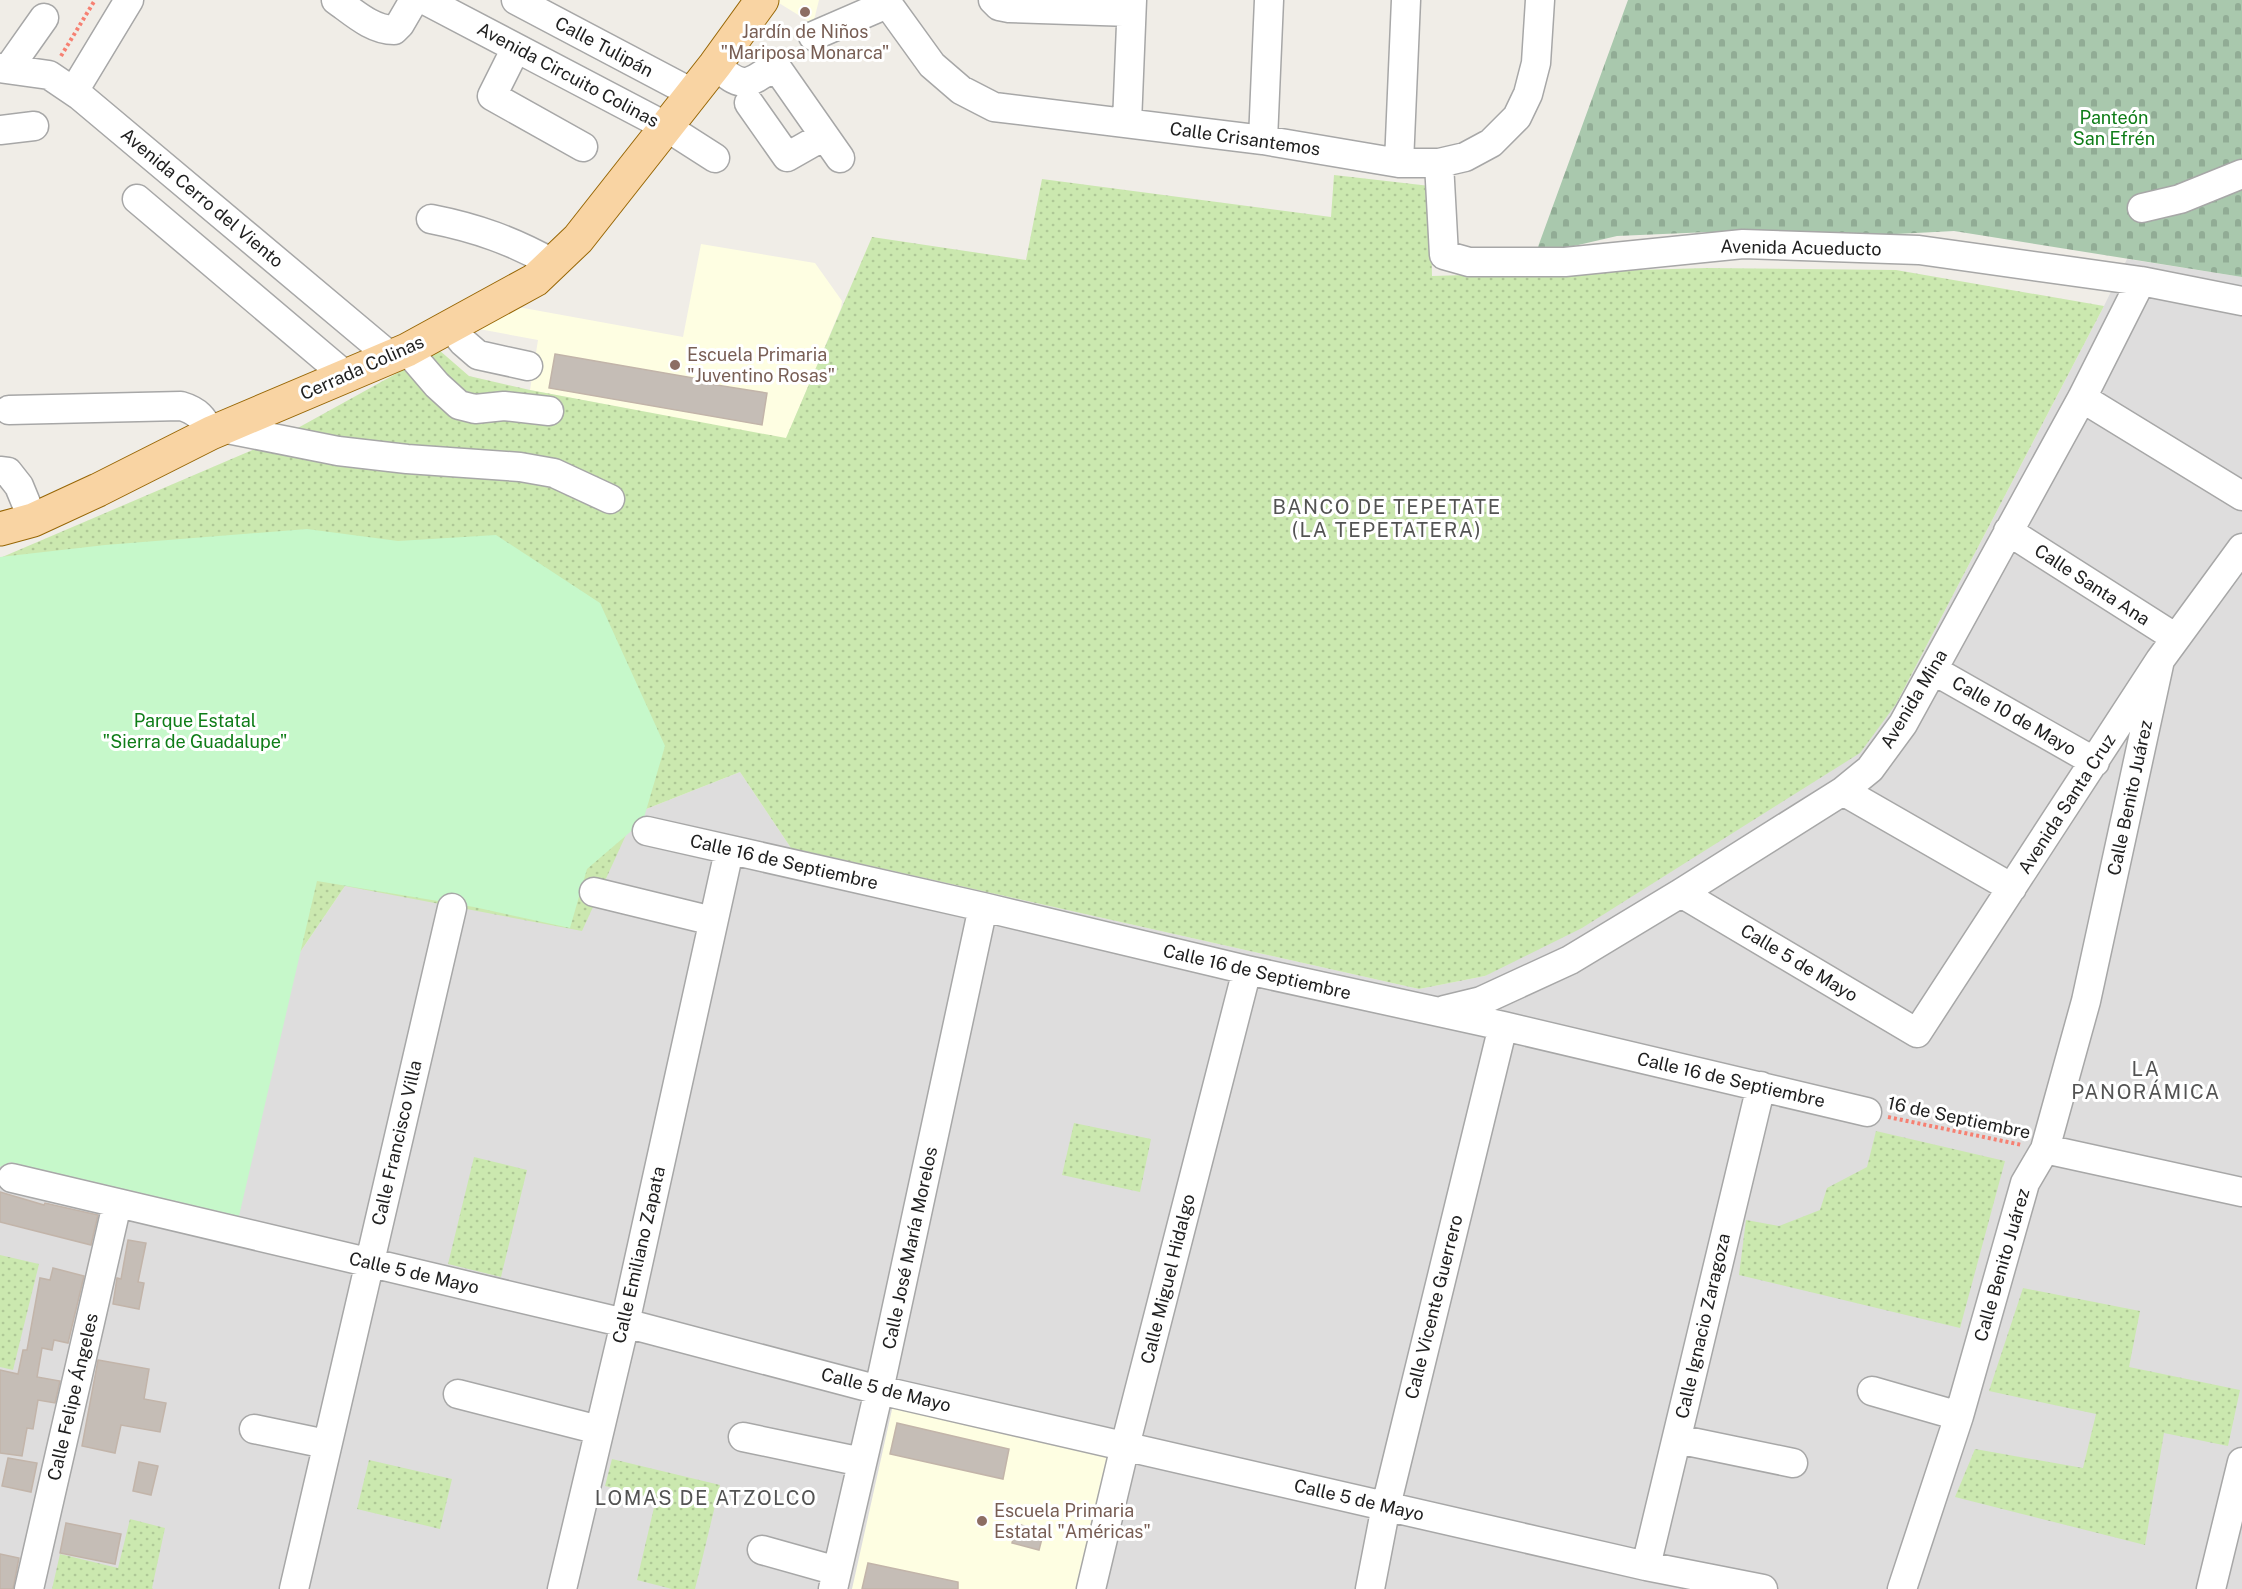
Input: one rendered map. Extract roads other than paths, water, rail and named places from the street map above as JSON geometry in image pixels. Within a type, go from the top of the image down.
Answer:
[{"type":"main road","name":"Avenida Circuito Colinas","points":[[665,126],[762,0]]},
{"type":"main road","name":"Cerrada Colinas","points":[[0,529],[33,519],[98,490],[217,430],[399,353],[535,280],[578,239],[665,126]]},
{"type":"street","points":[[74,91],[129,0]]},
{"type":"street","points":[[336,0],[384,30],[394,30],[414,0]]},
{"type":"street","name":"Avenida Circuito Colinas","points":[[425,0],[665,126]]},
{"type":"street","name":"Calle Tulipán","points":[[516,0],[692,93]]},
{"type":"street","points":[[993,0],[999,6],[1009,8],[1132,6],[1127,123]]},
{"type":"street","points":[[1263,140],[1269,0]]},
{"type":"street","points":[[1399,163],[1406,0]]},
{"type":"street","name":"Calle Crisantemos","points":[[886,2],[932,65],[961,90],[994,107],[1263,140],[1399,163],[1439,163],[1465,157],[1491,143],[1517,117],[1528,94],[1536,63],[1540,0]]},
{"type":"street","points":[[813,36],[886,2]]},
{"type":"street","points":[[4,69],[45,18]]},
{"type":"street","points":[[516,48],[492,96],[583,147]]},
{"type":"street","points":[[715,64],[737,81],[749,82],[764,71],[777,68],[832,147],[787,158],[749,103]]},
{"type":"street","name":"Avenida Cerro del Viento","points":[[4,69],[49,75],[74,91],[399,353],[459,405],[476,409],[504,406],[549,411]]},
{"type":"street","points":[[0,130],[34,126]]},
{"type":"street","points":[[665,126],[715,158]]},
{"type":"street","name":"Avenida Acueducto","points":[[1439,163],[1444,255],[1469,262],[1565,262],[1755,245],[1919,250],[2141,281]]},
{"type":"street","points":[[2142,208],[2180,199],[2242,174]]},
{"type":"street","points":[[137,199],[346,376]]},
{"type":"street","points":[[431,219],[465,225],[495,235],[528,249],[554,264]]},
{"type":"street","points":[[2141,281],[2242,301]]},
{"type":"street","name":"Avenida Mina","points":[[1435,1012],[1481,1001],[1570,960],[1843,791],[1870,769],[1896,733],[1933,670],[2082,398],[2141,281]]},
{"type":"street","points":[[450,326],[478,355],[528,366]]},
{"type":"street","points":[[2082,398],[2242,496]]},
{"type":"street","points":[[9,410],[181,406],[202,416],[217,430],[338,451],[407,459],[520,467],[554,473],[610,499]]},
{"type":"street","points":[[0,471],[8,472],[19,486],[33,519]]},
{"type":"street","name":"Calle Santa Ana","points":[[2008,531],[2168,649]]},
{"type":"street","name":"Avenida Santa Cruz","points":[[1917,1033],[2168,649],[2242,548]]},
{"type":"street","name":"Calle Benito Juárez","points":[[1902,1589],[1959,1416],[2025,1183],[2045,1149],[2086,1001],[2168,649]]},
{"type":"street","name":"Calle 10 de Mayo","points":[[1933,670],[2095,762]]},
{"type":"street","points":[[1843,791],[2012,888]]},
{"type":"street","name":"Calle 16 de Septiembre","points":[[647,831],[983,907],[1246,970],[1503,1026],[1867,1112]]},
{"type":"street","name":"Calle Emiliano Zapata","points":[[562,1589],[625,1323],[729,851]]},
{"type":"street","points":[[594,892],[713,921]]},
{"type":"street","name":"Calle 5 de Mayo","points":[[1681,893],[1917,1033]]},
{"type":"street","name":"Calle José María Morelos","points":[[835,1580],[879,1390],[983,907]]},
{"type":"street","name":"Calle Francisco Villa","points":[[294,1589],[452,908]]},
{"type":"street","name":"Calle Miguel Hidalgo","points":[[1091,1589],[1246,970]]},
{"type":"street","name":"Calle Vicente Guerrero","points":[[1370,1589],[1386,1506],[1503,1026]]},
{"type":"street","name":"Calle Ignacio Zaragoza","points":[[1646,1566],[1761,1086]]},
{"type":"street","points":[[2045,1149],[2242,1192]]},
{"type":"street","name":"Calle 5 de Mayo","points":[[12,1179],[625,1323],[879,1390],[1646,1566],[1763,1589]]},
{"type":"street","name":"Calle Felipe Ángeles","points":[[28,1589],[117,1204]]},
{"type":"street","points":[[1872,1391],[1959,1416]]},
{"type":"street","points":[[458,1394],[599,1431]]},
{"type":"street","points":[[254,1429],[327,1444]]},
{"type":"street","points":[[743,1437],[862,1462]]},
{"type":"street","points":[[1677,1439],[1793,1463]]},
{"type":"street","points":[[2211,1589],[2242,1462]]},
{"type":"street","points":[[762,1550],[835,1580]]},
{"type":"place","name":"Jardín de Niños \"Mariposa Monarca\"","points":[[805,12]]},
{"type":"place","name":"Escuela Primaria \"Juventino Rosas\"","points":[[675,365]]},
{"type":"place","name":"Escuela Primaria Estatal \"Américas\"","points":[[982,1521]]},
{"type":"district","name":"BANCO DE TEPETATE (LA TEPETATERA)","points":[[1387,518]]},
{"type":"district","name":"LA PANORÁMICA","points":[[2146,1080]]},
{"type":"district","name":"LOMAS DE ATZOLCO","points":[[706,1498]]},
{"type":"park label","name":"Panteón San Efrén","points":[[2114,128]]},
{"type":"park label","name":"Parque Estatal \"Sierra de Guadalupe\"","points":[[195,731]]}]
